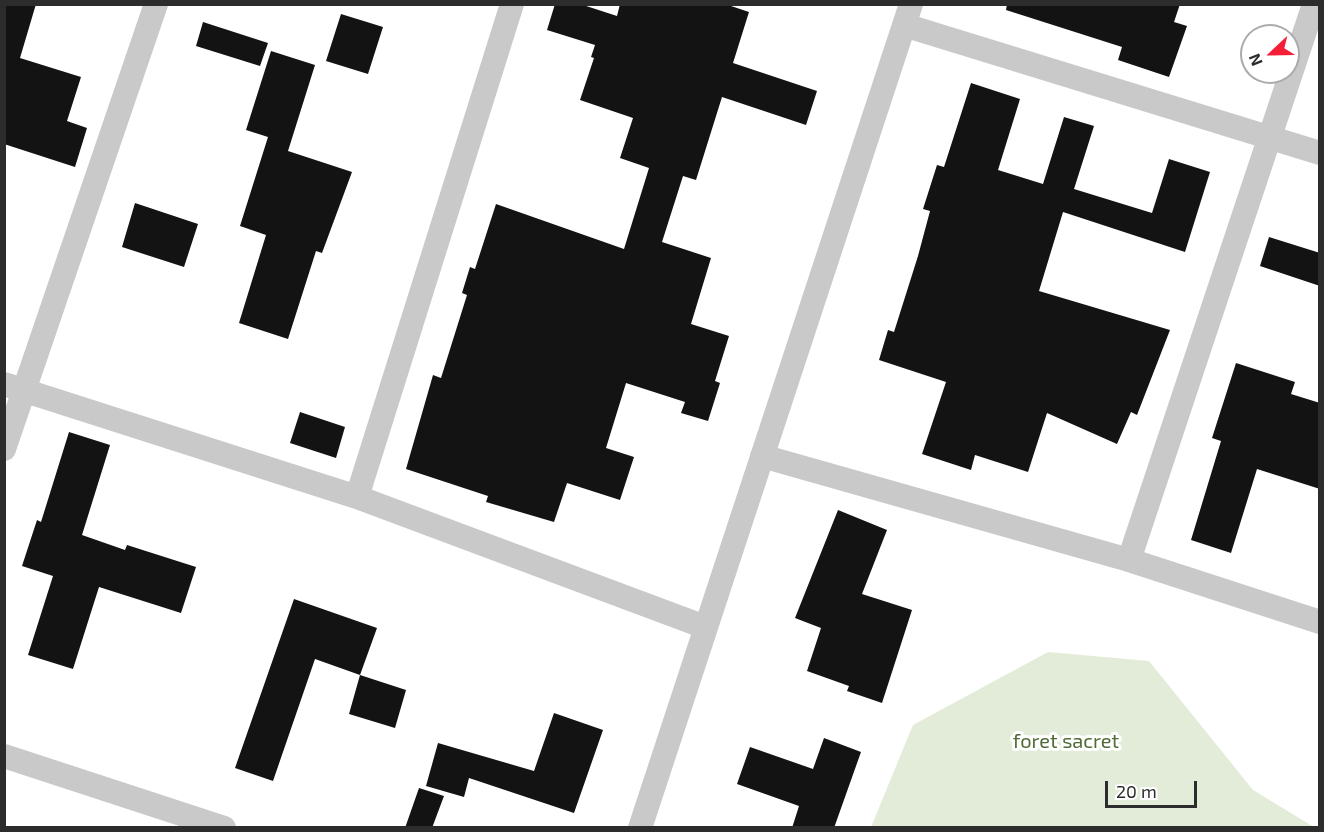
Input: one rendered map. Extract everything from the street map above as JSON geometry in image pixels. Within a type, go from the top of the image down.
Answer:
[{"type":"street","points":[[4,449],[14,387],[156,4]]},
{"type":"street","points":[[357,497],[512,4]]},
{"type":"street","points":[[1129,560],[1314,4]]},
{"type":"street","points":[[640,828],[907,15],[1320,153]]},
{"type":"street","points":[[14,387],[357,497],[705,627]]},
{"type":"street","points":[[762,456],[1129,560],[1320,622]]},
{"type":"street","points":[[4,756],[224,828]]},
{"type":"green space","name":"foret sacret","points":[[1048,652],[1149,661],[1253,790],[1314,827],[871,827],[913,725]]},
{"type":"building","points":[[4,4],[36,4],[20,58],[81,77],[67,121],[87,128],[75,167],[4,144]]},
{"type":"building","points":[[555,4],[580,4],[617,16],[620,4],[725,4],[749,12],[733,63],[817,91],[806,125],[722,97],[696,180],[683,176],[662,242],[711,258],[691,324],[729,336],[715,381],[720,383],[708,421],[681,413],[685,402],[626,383],[606,448],[634,457],[620,500],[567,483],[554,522],[486,502],[488,496],[406,469],[433,375],[441,378],[467,295],[462,293],[470,267],[475,269],[496,204],[624,249],[649,168],[620,158],[633,118],[580,100],[594,58],[591,57],[595,45],[547,30]]},
{"type":"building","points":[[1007,4],[1180,4],[1174,22],[1187,26],[1169,77],[1118,60],[1122,47],[1006,10]]},
{"type":"building","points":[[341,14],[383,27],[368,74],[326,61]]},
{"type":"building","points":[[203,22],[268,43],[260,66],[196,46]]},
{"type":"building","points":[[271,51],[315,65],[288,151],[352,172],[322,253],[316,251],[288,339],[239,323],[266,235],[240,226],[268,137],[246,130]]},
{"type":"building","points":[[971,83],[1020,99],[998,170],[1043,184],[1064,117],[1094,126],[1074,189],[1152,213],[1169,159],[1210,172],[1185,252],[1063,212],[1039,291],[1170,330],[1137,415],[1131,412],[1117,444],[1047,413],[1028,472],[975,455],[971,470],[922,454],[946,382],[879,360],[888,330],[894,332],[918,256],[930,211],[923,209],[937,165],[944,167]]},
{"type":"building","points":[[135,203],[198,224],[184,267],[122,247]]},
{"type":"building","points":[[1269,237],[1320,253],[1320,286],[1260,266]]},
{"type":"building","points":[[1236,363],[1295,382],[1291,394],[1320,403],[1320,489],[1257,469],[1231,553],[1191,540],[1221,441],[1212,438]]},
{"type":"building","points":[[300,412],[345,427],[336,458],[290,443]]},
{"type":"building","points":[[69,432],[110,445],[82,535],[125,550],[127,545],[196,567],[181,613],[99,587],[73,669],[28,655],[53,576],[22,566],[37,520],[41,522]]},
{"type":"building","points":[[838,510],[887,530],[862,594],[912,610],[882,703],[847,691],[849,686],[807,671],[821,628],[795,618]]},
{"type":"building","points":[[294,599],[377,628],[360,675],[315,659],[273,781],[235,768]]},
{"type":"building","points":[[360,675],[406,690],[395,728],[349,714]]},
{"type":"building","points":[[554,713],[603,730],[574,813],[469,778],[464,797],[426,786],[438,743],[534,771]]},
{"type":"building","points":[[824,738],[861,752],[834,828],[792,828],[799,806],[737,784],[750,747],[813,769]]},
{"type":"building","points":[[419,788],[444,796],[432,828],[405,828]]}]
